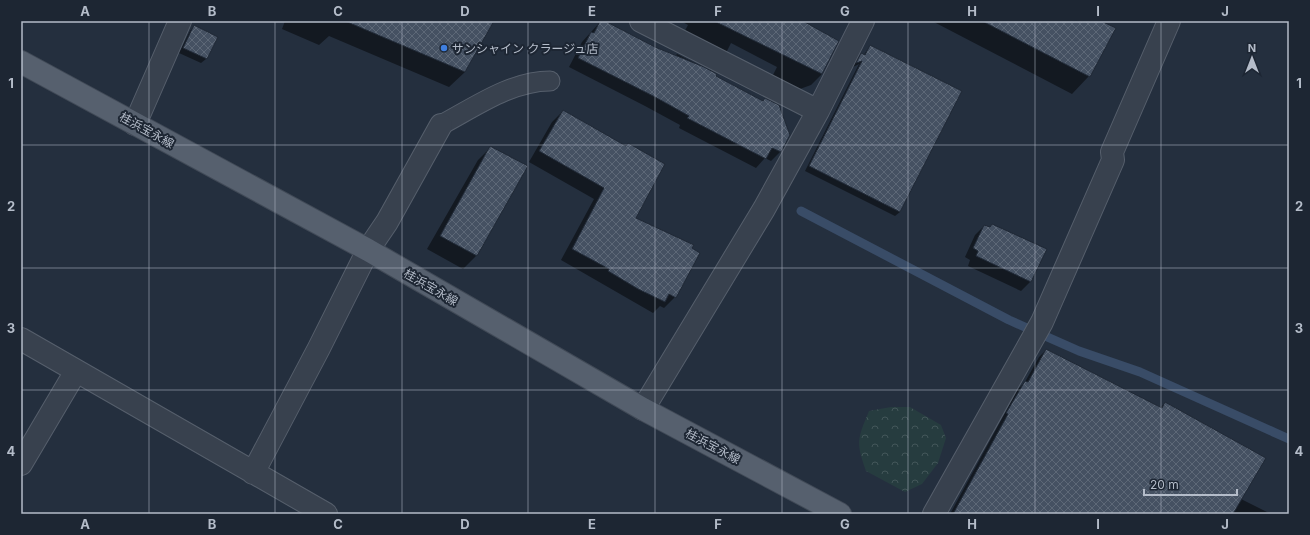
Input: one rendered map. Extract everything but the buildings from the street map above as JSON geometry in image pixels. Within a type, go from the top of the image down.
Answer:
[{"type":"main road","name":"桂浜宝永線","points":[[21,62],[368,250],[643,409],[840,514]]},
{"type":"street","points":[[135,124],[180,21]]},
{"type":"street","points":[[641,21],[818,111]]},
{"type":"street","points":[[643,409],[764,209],[818,111],[863,21]]},
{"type":"street","points":[[934,514],[1038,330],[1113,160],[1112,152],[1169,21]]},
{"type":"street","points":[[253,473],[319,348],[368,250],[387,222],[441,125]]},
{"type":"street","points":[[21,340],[326,514]]},
{"type":"street","points":[[21,464],[76,371]]},
{"type":"lane","points":[[441,125],[519,84],[537,81],[550,81]]},
{"type":"green space","points":[[891,407],[910,407],[941,425],[946,438],[938,463],[922,484],[905,492],[866,471],[859,447],[860,435],[869,411]]},
{"type":"waterway","points":[[801,211],[1009,320],[1079,351],[1140,372],[1289,439]]},
{"type":"place","name":"サンシャイン クラージュ店","points":[[444,48]]}]
